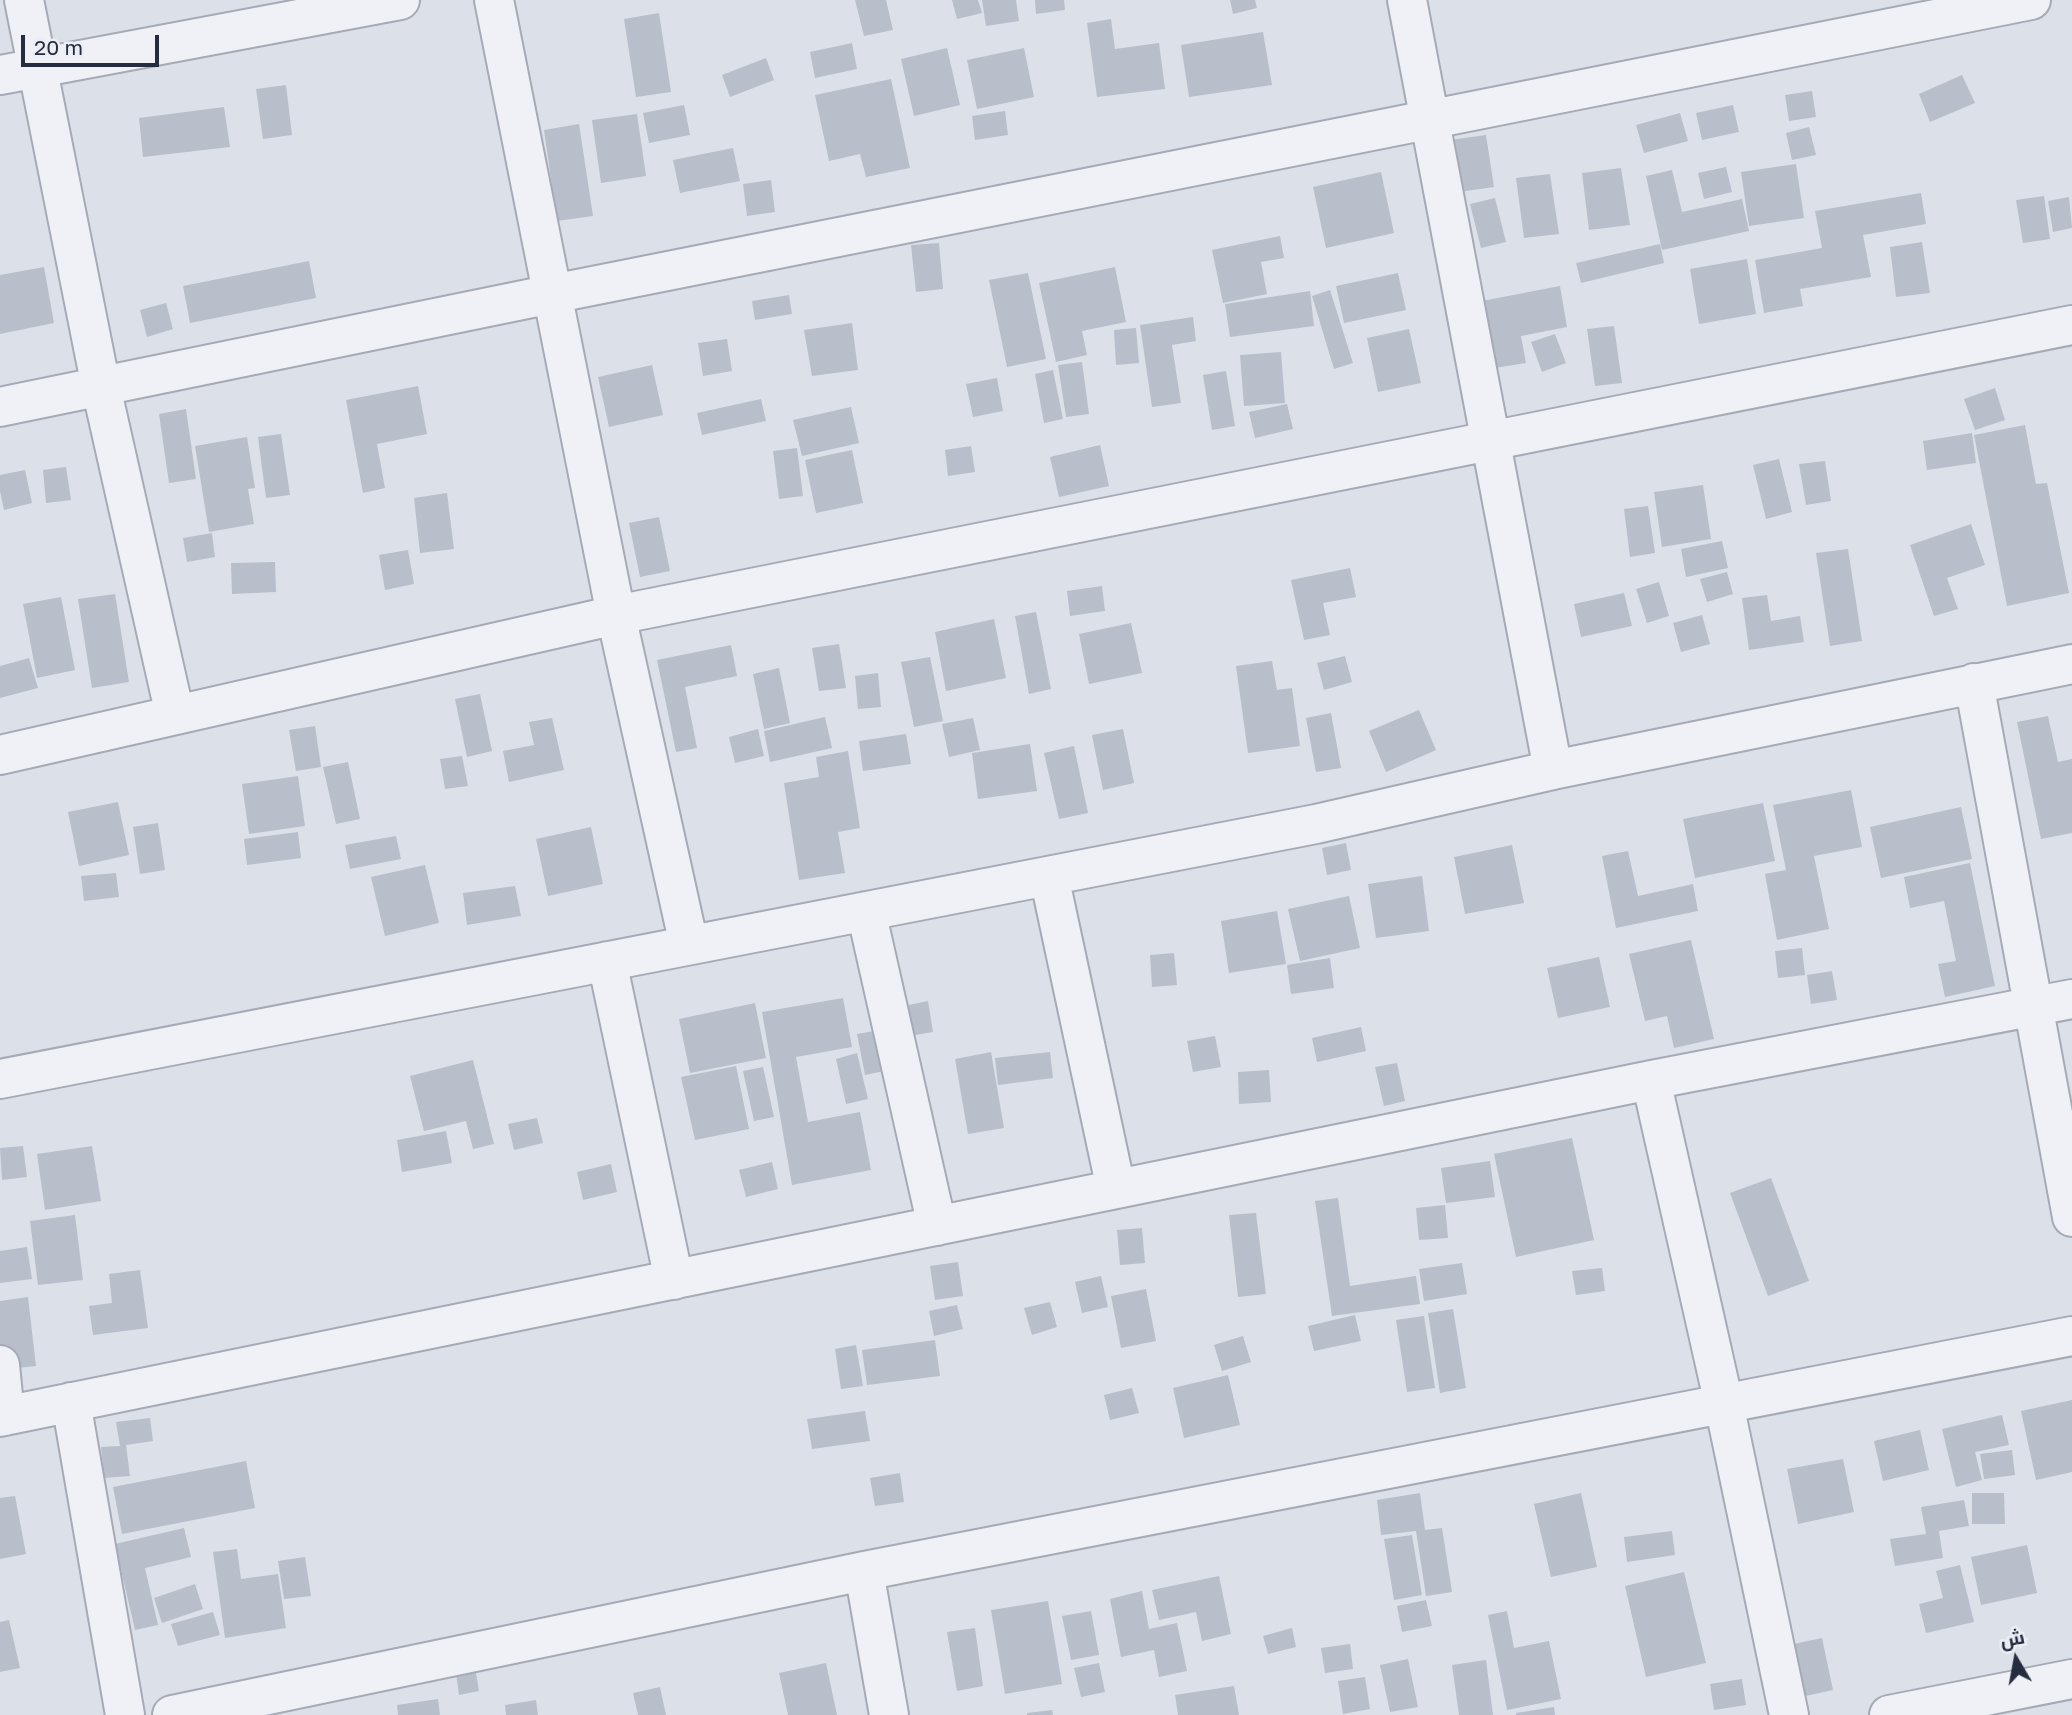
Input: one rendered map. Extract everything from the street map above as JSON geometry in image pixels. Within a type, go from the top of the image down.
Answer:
[{"type":"street","points":[[24,0],[18,71],[101,387],[175,715]]},
{"type":"street","points":[[18,71],[400,0]]},
{"type":"street","points":[[494,0],[616,615],[689,946]]},
{"type":"street","points":[[1407,0],[1553,770]]},
{"type":"street","points":[[0,407],[552,294],[1430,120],[1870,16],[2031,0]]},
{"type":"street","points":[[0,755],[616,615],[2072,325]]},
{"type":"street","points":[[0,1079],[1316,824],[1553,770],[2072,664]]},
{"type":"street","points":[[1974,683],[2072,1217]]},
{"type":"street","points":[[1049,876],[1116,1189]]},
{"type":"street","points":[[866,911],[937,1226]]},
{"type":"street","points":[[607,961],[674,1280]]},
{"type":"street","points":[[0,1365],[3,1417],[1651,1080],[2072,999]]},
{"type":"street","points":[[1651,1080],[1724,1404],[1789,1715]]},
{"type":"street","points":[[172,1715],[222,1710],[864,1571],[2072,1336]]},
{"type":"street","points":[[71,1402],[125,1715]]},
{"type":"street","points":[[864,1571],[889,1715]]},
{"type":"street","points":[[1889,1715],[2072,1679]]},
{"type":"building","points":[[855,0],[886,0],[893,30],[864,36]]},
{"type":"building","points":[[952,0],[978,0],[982,13],[957,19]]},
{"type":"building","points":[[982,0],[1016,0],[1019,21],[986,26]]},
{"type":"building","points":[[1035,0],[1064,0],[1065,10],[1036,14]]},
{"type":"building","points":[[1230,0],[1255,0],[1257,8],[1233,14]]},
{"type":"building","points":[[659,13],[671,92],[636,97],[624,19]]},
{"type":"building","points":[[1111,19],[1115,49],[1159,43],[1165,89],[1097,97],[1087,23]]},
{"type":"building","points":[[1263,32],[1272,85],[1189,97],[1181,45]]},
{"type":"building","points":[[852,43],[857,69],[815,78],[810,52]]},
{"type":"building","points":[[947,48],[960,105],[914,116],[901,59]]},
{"type":"building","points":[[1024,48],[1034,97],[977,109],[967,60]]},
{"type":"building","points":[[766,58],[774,80],[730,97],[722,75]]},
{"type":"building","points":[[1962,75],[1975,103],[1930,122],[1919,94]]},
{"type":"building","points":[[891,79],[910,168],[866,177],[860,154],[829,161],[815,95]]},
{"type":"building","points":[[286,85],[292,135],[263,139],[256,89]]},
{"type":"building","points":[[1812,91],[1816,117],[1789,121],[1785,95]]},
{"type":"building","points":[[684,105],[690,135],[649,143],[643,113]]},
{"type":"building","points":[[1733,105],[1739,132],[1702,140],[1696,113]]},
{"type":"building","points":[[224,107],[230,147],[143,157],[139,118]]},
{"type":"building","points":[[1005,111],[1008,135],[975,140],[972,116]]},
{"type":"building","points":[[1680,113],[1688,141],[1644,153],[1636,125]]},
{"type":"building","points":[[637,114],[646,176],[601,183],[592,120]]},
{"type":"building","points":[[579,124],[593,216],[557,221],[544,130]]},
{"type":"building","points":[[1809,127],[1816,155],[1792,160],[1786,133]]},
{"type":"building","points":[[1486,135],[1494,187],[1452,193],[1443,141]]},
{"type":"building","points":[[733,148],[740,181],[680,193],[673,160]]},
{"type":"building","points":[[1796,164],[1804,218],[1749,226],[1741,172]]},
{"type":"building","points":[[1726,167],[1732,192],[1704,199],[1698,173]]},
{"type":"building","points":[[1621,168],[1630,225],[1589,230],[1582,173]]},
{"type":"building","points":[[1672,170],[1682,212],[1742,199],[1749,231],[1662,250],[1646,176]]},
{"type":"building","points":[[1381,172],[1394,233],[1326,248],[1313,187]]},
{"type":"building","points":[[1550,174],[1559,234],[1524,238],[1516,178]]},
{"type":"building","points":[[771,180],[775,212],[747,216],[743,184]]},
{"type":"building","points":[[1921,193],[1926,224],[1863,235],[1871,277],[1800,289],[1803,306],[1764,313],[1755,260],[1822,248],[1815,211]]},
{"type":"building","points":[[2044,196],[2050,239],[2023,243],[2016,200]]},
{"type":"building","points":[[2069,197],[2072,228],[2053,232],[2048,201]]},
{"type":"building","points":[[1495,198],[1506,242],[1481,248],[1470,204]]},
{"type":"building","points":[[1280,236],[1284,258],[1261,262],[1267,294],[1223,303],[1212,250]]},
{"type":"building","points":[[1922,242],[1930,293],[1896,297],[1890,247]]},
{"type":"building","points":[[939,243],[943,289],[916,292],[911,245]]},
{"type":"building","points":[[1660,244],[1664,263],[1581,283],[1576,263]]},
{"type":"building","points":[[1747,259],[1756,314],[1699,324],[1690,269]]},
{"type":"building","points":[[309,261],[316,298],[190,323],[183,286]]},
{"type":"building","points":[[44,267],[54,323],[0,334],[0,275]]},
{"type":"building","points":[[1115,267],[1126,322],[1082,331],[1087,355],[1056,362],[1039,283]]},
{"type":"building","points":[[1028,273],[1046,359],[1007,367],[989,280]]},
{"type":"building","points":[[1398,273],[1406,310],[1344,323],[1336,286]]},
{"type":"building","points":[[1560,286],[1567,327],[1521,336],[1526,363],[1495,368],[1482,301]]},
{"type":"building","points":[[1330,290],[1353,363],[1334,369],[1312,296]]},
{"type":"building","points":[[1310,291],[1314,326],[1230,337],[1225,304]]},
{"type":"building","points":[[789,295],[792,314],[755,320],[752,301]]},
{"type":"building","points":[[166,303],[173,329],[147,337],[140,310]]},
{"type":"building","points":[[1193,317],[1196,341],[1172,345],[1181,403],[1152,407],[1140,325]]},
{"type":"building","points":[[852,323],[858,370],[812,376],[804,330]]},
{"type":"building","points":[[1614,326],[1622,383],[1595,386],[1587,329]]},
{"type":"building","points":[[1136,328],[1139,363],[1116,365],[1114,330]]},
{"type":"building","points":[[1409,329],[1421,383],[1378,392],[1367,338]]},
{"type":"building","points":[[1555,334],[1566,363],[1542,372],[1531,342]]},
{"type":"building","points":[[727,339],[732,371],[703,376],[698,343]]},
{"type":"building","points":[[1281,352],[1285,403],[1244,406],[1240,355]]},
{"type":"building","points":[[1082,362],[1089,414],[1066,417],[1058,365]]},
{"type":"building","points":[[652,365],[663,415],[609,427],[598,377]]},
{"type":"building","points":[[1053,370],[1063,419],[1044,423],[1035,374]]},
{"type":"building","points":[[1226,371],[1235,426],[1212,430],[1203,375]]},
{"type":"building","points":[[997,378],[1003,411],[973,417],[966,384]]},
{"type":"building","points":[[418,386],[427,434],[377,444],[385,488],[363,493],[346,400]]},
{"type":"building","points":[[1995,388],[2005,420],[1975,430],[1964,399]]},
{"type":"building","points":[[761,399],[766,421],[702,435],[697,413]]},
{"type":"building","points":[[1287,404],[1293,429],[1255,438],[1249,412]]},
{"type":"building","points":[[851,407],[859,443],[802,456],[793,420]]},
{"type":"building","points":[[186,409],[196,479],[169,483],[159,414]]},
{"type":"building","points":[[2025,425],[2036,484],[2047,483],[2069,593],[2007,606],[1974,435]]},
{"type":"building","points":[[1972,433],[1976,463],[1927,470],[1923,441]]},
{"type":"building","points":[[281,434],[290,495],[266,498],[258,437]]},
{"type":"building","points":[[247,437],[255,488],[248,489],[254,524],[209,532],[195,446]]},
{"type":"building","points":[[1100,445],[1109,486],[1059,497],[1050,457]]},
{"type":"building","points":[[971,446],[975,472],[948,476],[945,450]]},
{"type":"building","points":[[797,448],[803,496],[779,499],[773,451]]},
{"type":"building","points":[[852,450],[863,503],[816,513],[805,460]]},
{"type":"building","points":[[1779,459],[1792,512],[1766,519],[1753,465]]},
{"type":"building","points":[[1825,461],[1831,501],[1806,505],[1799,464]]},
{"type":"building","points":[[66,467],[71,500],[46,503],[43,470]]},
{"type":"building","points":[[25,470],[32,503],[4,510],[0,475]]},
{"type":"building","points":[[1703,485],[1711,539],[1662,547],[1654,492]]},
{"type":"building","points":[[447,493],[454,549],[420,553],[414,498]]},
{"type":"building","points":[[1648,506],[1655,553],[1630,557],[1624,509]]},
{"type":"building","points":[[659,517],[670,571],[640,577],[629,523]]},
{"type":"building","points":[[1971,524],[1985,565],[1947,578],[1958,609],[1934,616],[1910,545]]},
{"type":"building","points":[[212,533],[215,557],[187,562],[183,538]]},
{"type":"building","points":[[1722,541],[1728,568],[1686,577],[1681,549]]},
{"type":"building","points":[[1848,549],[1862,641],[1830,646],[1816,553]]},
{"type":"building","points":[[408,550],[414,584],[385,590],[379,555]]},
{"type":"building","points":[[275,562],[276,592],[232,594],[231,563]]},
{"type":"building","points":[[1350,568],[1356,597],[1323,603],[1330,635],[1304,640],[1291,580]]},
{"type":"building","points":[[1727,572],[1733,594],[1707,602],[1700,579]]},
{"type":"building","points":[[1659,582],[1669,616],[1647,623],[1636,589]]},
{"type":"building","points":[[1102,586],[1105,611],[1070,616],[1067,591]]},
{"type":"building","points":[[1624,593],[1632,626],[1581,637],[1574,604]]},
{"type":"building","points":[[115,594],[129,682],[92,688],[78,599]]},
{"type":"building","points":[[1767,595],[1771,621],[1800,616],[1804,642],[1749,650],[1742,598]]},
{"type":"building","points":[[61,597],[75,670],[37,678],[23,604]]},
{"type":"building","points":[[1036,612],[1051,689],[1029,694],[1015,616]]},
{"type":"building","points":[[1702,615],[1710,644],[1681,652],[1673,623]]},
{"type":"building","points":[[994,619],[1006,678],[946,691],[935,632]]},
{"type":"building","points":[[1131,623],[1142,673],[1089,684],[1079,634]]},
{"type":"building","points":[[839,644],[846,688],[819,691],[812,648]]},
{"type":"building","points":[[731,645],[737,676],[685,687],[697,748],[676,752],[657,660]]},
{"type":"building","points":[[1345,656],[1352,682],[1324,690],[1317,663]]},
{"type":"building","points":[[930,657],[943,721],[914,727],[901,662]]},
{"type":"building","points":[[29,658],[38,688],[0,698],[0,666]]},
{"type":"building","points":[[1272,661],[1277,690],[1292,688],[1300,746],[1248,753],[1236,666]]},
{"type":"building","points":[[779,668],[790,723],[764,729],[753,674]]},
{"type":"building","points":[[878,673],[881,707],[858,709],[855,676]]},
{"type":"building","points":[[480,694],[492,751],[467,757],[455,699]]},
{"type":"building","points":[[1419,710],[1436,750],[1386,772],[1369,731]]},
{"type":"building","points":[[1331,713],[1341,768],[1316,772],[1306,718]]},
{"type":"building","points":[[2048,716],[2058,762],[2072,759],[2072,833],[2041,839],[2017,722]]},
{"type":"building","points":[[825,717],[832,748],[770,762],[764,731]]},
{"type":"building","points":[[552,718],[564,770],[509,782],[503,751],[534,745],[529,722]]},
{"type":"building","points":[[973,718],[980,750],[949,757],[942,724]]},
{"type":"building","points":[[315,726],[321,767],[296,771],[289,730]]},
{"type":"building","points":[[758,729],[764,756],[735,763],[729,737]]},
{"type":"building","points":[[1123,729],[1134,783],[1103,790],[1092,735]]},
{"type":"building","points":[[906,734],[911,764],[863,771],[859,741]]},
{"type":"building","points":[[1030,744],[1037,791],[978,799],[972,753]]},
{"type":"building","points":[[1074,746],[1088,813],[1059,819],[1044,753]]},
{"type":"building","points":[[848,751],[860,828],[838,832],[845,873],[799,880],[784,783],[819,777],[816,757]]},
{"type":"building","points":[[462,756],[468,786],[445,789],[440,759]]},
{"type":"building","points":[[348,762],[360,819],[336,824],[323,767]]},
{"type":"building","points":[[298,776],[305,826],[249,834],[242,784]]},
{"type":"building","points":[[1851,790],[1862,847],[1814,856],[1829,929],[1777,940],[1765,874],[1786,870],[1773,805]]},
{"type":"building","points":[[118,802],[129,855],[79,866],[68,812]]},
{"type":"building","points":[[1763,803],[1775,861],[1695,878],[1683,819]]},
{"type":"building","points":[[1961,807],[1972,859],[1881,878],[1870,827]]},
{"type":"building","points":[[158,823],[165,870],[140,874],[133,827]]},
{"type":"building","points":[[591,827],[603,884],[548,896],[536,839]]},
{"type":"building","points":[[298,832],[301,858],[247,865],[244,839]]},
{"type":"building","points":[[396,836],[401,859],[350,869],[345,845]]},
{"type":"building","points":[[1346,843],[1351,870],[1327,875],[1322,848]]},
{"type":"building","points":[[1512,845],[1524,903],[1465,914],[1454,857]]},
{"type":"building","points":[[1628,851],[1638,896],[1693,884],[1698,911],[1616,928],[1602,856]]},
{"type":"building","points":[[1970,863],[1995,986],[1945,997],[1938,964],[1956,961],[1944,901],[1910,908],[1904,877]]},
{"type":"building","points":[[425,865],[439,923],[385,936],[371,877]]},
{"type":"building","points":[[116,873],[119,897],[84,901],[81,876]]},
{"type":"building","points":[[1422,876],[1429,931],[1376,938],[1368,884]]},
{"type":"building","points":[[515,886],[521,916],[467,925],[463,893]]},
{"type":"building","points":[[1349,896],[1360,948],[1300,961],[1288,909]]},
{"type":"building","points":[[1277,911],[1286,964],[1229,973],[1221,921]]},
{"type":"building","points":[[1691,940],[1714,1039],[1674,1048],[1667,1016],[1645,1021],[1629,954]]},
{"type":"building","points":[[1802,948],[1805,975],[1778,978],[1775,951]]},
{"type":"building","points":[[1174,953],[1177,985],[1152,987],[1150,955]]},
{"type":"building","points":[[1599,957],[1610,1007],[1558,1018],[1547,968]]},
{"type":"building","points":[[1330,958],[1334,988],[1291,994],[1287,965]]},
{"type":"building","points":[[1832,971],[1837,1000],[1811,1004],[1807,975]]},
{"type":"building","points":[[843,998],[852,1047],[796,1057],[808,1122],[860,1112],[871,1170],[792,1185],[762,1012]]},
{"type":"building","points":[[928,1001],[933,1032],[904,1037],[899,1007]]},
{"type":"building","points":[[755,1003],[766,1058],[690,1073],[679,1019]]},
{"type":"building","points":[[1361,1027],[1366,1051],[1317,1062],[1312,1038]]},
{"type":"building","points":[[886,1029],[894,1069],[865,1075],[857,1034]]},
{"type":"building","points":[[1215,1036],[1221,1067],[1193,1072],[1187,1041]]},
{"type":"building","points":[[991,1052],[1004,1128],[968,1134],[955,1059]]},
{"type":"building","points":[[1050,1052],[1053,1078],[998,1085],[995,1058]]},
{"type":"building","points":[[857,1053],[868,1099],[846,1104],[836,1059]]},
{"type":"building","points":[[473,1060],[494,1144],[473,1149],[466,1121],[424,1131],[410,1076]]},
{"type":"building","points":[[1397,1063],[1405,1101],[1384,1106],[1375,1067]]},
{"type":"building","points":[[736,1066],[749,1129],[695,1140],[681,1077]]},
{"type":"building","points":[[763,1067],[774,1117],[754,1121],[743,1071]]},
{"type":"building","points":[[1269,1070],[1271,1102],[1239,1104],[1238,1072]]},
{"type":"building","points":[[537,1118],[543,1143],[514,1150],[508,1124]]},
{"type":"building","points":[[446,1131],[452,1163],[402,1172],[397,1140]]},
{"type":"building","points":[[1572,1138],[1594,1240],[1516,1257],[1494,1154]]},
{"type":"building","points":[[23,1146],[27,1177],[2,1180],[0,1148]]},
{"type":"building","points":[[92,1146],[101,1201],[45,1210],[37,1154]]},
{"type":"building","points":[[1490,1161],[1495,1197],[1446,1203],[1441,1168]]},
{"type":"building","points":[[772,1162],[778,1189],[746,1197],[739,1170]]},
{"type":"building","points":[[611,1164],[617,1192],[583,1200],[577,1172]]},
{"type":"building","points":[[1771,1178],[1809,1281],[1768,1296],[1730,1193]]},
{"type":"building","points":[[1338,1198],[1350,1286],[1416,1276],[1420,1304],[1332,1316],[1315,1201]]},
{"type":"building","points":[[1445,1205],[1448,1238],[1419,1240],[1416,1208]]},
{"type":"building","points":[[1256,1213],[1266,1294],[1238,1297],[1229,1215]]},
{"type":"building","points":[[75,1215],[83,1280],[38,1285],[30,1221]]},
{"type":"building","points":[[1142,1228],[1145,1263],[1120,1265],[1117,1230]]},
{"type":"building","points":[[27,1247],[32,1279],[0,1283],[0,1251]]},
{"type":"building","points":[[958,1262],[963,1296],[935,1300],[930,1266]]},
{"type":"building","points":[[1462,1263],[1467,1294],[1424,1301],[1419,1269]]},
{"type":"building","points":[[1602,1268],[1605,1291],[1576,1295],[1572,1271]]},
{"type":"building","points":[[140,1270],[148,1328],[93,1335],[89,1306],[112,1303],[109,1274]]},
{"type":"building","points":[[1101,1276],[1108,1307],[1082,1313],[1075,1282]]},
{"type":"building","points":[[1146,1289],[1156,1341],[1121,1348],[1111,1296]]},
{"type":"building","points":[[28,1297],[36,1366],[0,1370],[0,1301]]},
{"type":"building","points":[[1050,1302],[1057,1327],[1032,1335],[1024,1308]]},
{"type":"building","points":[[957,1305],[963,1329],[934,1336],[929,1311]]},
{"type":"building","points":[[1453,1309],[1466,1388],[1440,1393],[1428,1313]]},
{"type":"building","points":[[1355,1315],[1361,1341],[1314,1351],[1308,1326]]},
{"type":"building","points":[[1424,1316],[1435,1388],[1407,1392],[1396,1320]]},
{"type":"building","points":[[1243,1336],[1251,1362],[1222,1371],[1214,1345]]},
{"type":"building","points":[[935,1340],[940,1376],[867,1385],[862,1350]]},
{"type":"building","points":[[856,1345],[863,1386],[841,1389],[835,1349]]},
{"type":"building","points":[[1228,1375],[1240,1425],[1184,1438],[1173,1388]]},
{"type":"building","points":[[1132,1388],[1139,1413],[1110,1420],[1104,1395]]},
{"type":"building","points":[[2072,1400],[2072,1472],[2036,1480],[2021,1411]]},
{"type":"building","points":[[865,1411],[870,1441],[812,1449],[807,1419]]},
{"type":"building","points":[[2002,1415],[2009,1445],[1975,1452],[1982,1480],[1956,1487],[1942,1429]]},
{"type":"building","points":[[150,1418],[153,1441],[126,1445],[130,1476],[104,1478],[101,1447],[120,1446],[116,1422]]},
{"type":"building","points":[[1920,1430],[1929,1470],[1883,1481],[1874,1441]]},
{"type":"building","points":[[2012,1450],[2015,1475],[1984,1479],[1980,1454]]},
{"type":"building","points":[[1843,1459],[1854,1512],[1798,1524],[1787,1469]]},
{"type":"building","points":[[246,1461],[255,1508],[122,1534],[113,1487]]},
{"type":"building","points":[[900,1473],[904,1502],[875,1506],[870,1478]]},
{"type":"building","points":[[1420,1493],[1425,1530],[1442,1528],[1452,1592],[1426,1596],[1416,1531],[1381,1535],[1377,1500]]},
{"type":"building","points":[[1581,1493],[1597,1567],[1551,1577],[1534,1504]]},
{"type":"building","points":[[1972,1493],[2004,1493],[2005,1524],[1972,1524]]},
{"type":"building","points":[[15,1496],[26,1554],[0,1559],[0,1498]]},
{"type":"building","points":[[1964,1500],[1969,1526],[1939,1531],[1943,1558],[1895,1566],[1890,1539],[1926,1534],[1921,1507]]},
{"type":"building","points":[[184,1528],[191,1557],[145,1568],[158,1625],[135,1630],[115,1544]]},
{"type":"building","points":[[1672,1531],[1675,1555],[1627,1562],[1624,1537]]},
{"type":"building","points":[[1412,1535],[1422,1595],[1394,1600],[1384,1539]]},
{"type":"building","points":[[2027,1545],[2037,1593],[1981,1605],[1971,1557]]},
{"type":"building","points":[[237,1549],[241,1579],[278,1574],[286,1628],[225,1638],[213,1552]]},
{"type":"building","points":[[305,1557],[311,1596],[284,1599],[278,1561]]},
{"type":"building","points":[[1960,1565],[1974,1622],[1926,1633],[1919,1604],[1943,1598],[1936,1571]]},
{"type":"building","points":[[1684,1572],[1706,1663],[1646,1677],[1625,1586]]},
{"type":"building","points":[[1219,1576],[1231,1634],[1202,1641],[1196,1612],[1159,1620],[1152,1590]]},
{"type":"building","points":[[195,1584],[203,1609],[162,1623],[154,1598]]},
{"type":"building","points":[[1142,1591],[1149,1629],[1177,1623],[1187,1671],[1159,1677],[1154,1650],[1121,1657],[1110,1599]]},
{"type":"building","points":[[1426,1600],[1432,1626],[1402,1632],[1397,1606]]},
{"type":"building","points":[[1048,1601],[1062,1684],[1005,1694],[991,1610]]},
{"type":"building","points":[[1091,1611],[1099,1655],[1071,1660],[1062,1616]]},
{"type":"building","points":[[1507,1611],[1514,1648],[1549,1641],[1561,1699],[1507,1710],[1488,1615]]},
{"type":"building","points":[[213,1612],[220,1635],[178,1646],[171,1624]]},
{"type":"building","points":[[9,1620],[20,1668],[0,1672],[0,1622]]},
{"type":"building","points":[[975,1628],[983,1686],[957,1691],[947,1632]]},
{"type":"building","points":[[1292,1628],[1296,1647],[1268,1654],[1263,1636]]},
{"type":"building","points":[[1822,1638],[1833,1690],[1801,1697],[1789,1645]]},
{"type":"building","points":[[1350,1644],[1353,1669],[1325,1673],[1321,1648]]},
{"type":"building","points":[[473,1655],[479,1691],[459,1695],[454,1658]]},
{"type":"building","points":[[1408,1659],[1418,1707],[1390,1712],[1380,1665]]},
{"type":"building","points":[[1486,1660],[1493,1715],[1459,1715],[1452,1665]]},
{"type":"building","points":[[826,1663],[837,1715],[788,1715],[779,1673]]},
{"type":"building","points":[[1099,1663],[1105,1692],[1081,1697],[1074,1668]]},
{"type":"building","points":[[1365,1677],[1370,1709],[1343,1714],[1338,1681]]},
{"type":"building","points":[[1742,1679],[1746,1705],[1714,1710],[1710,1684]]},
{"type":"building","points":[[1234,1686],[1239,1715],[1178,1715],[1175,1695]]},
{"type":"building","points":[[660,1687],[666,1715],[638,1715],[633,1693]]},
{"type":"building","points":[[438,1699],[440,1715],[398,1715],[397,1705]]},
{"type":"building","points":[[536,1700],[538,1715],[506,1715],[505,1705]]},
{"type":"building","points":[[1554,1707],[1555,1715],[1516,1715],[1516,1713]]},
{"type":"building","points":[[1052,1710],[1053,1715],[1027,1715],[1027,1713]]}]
